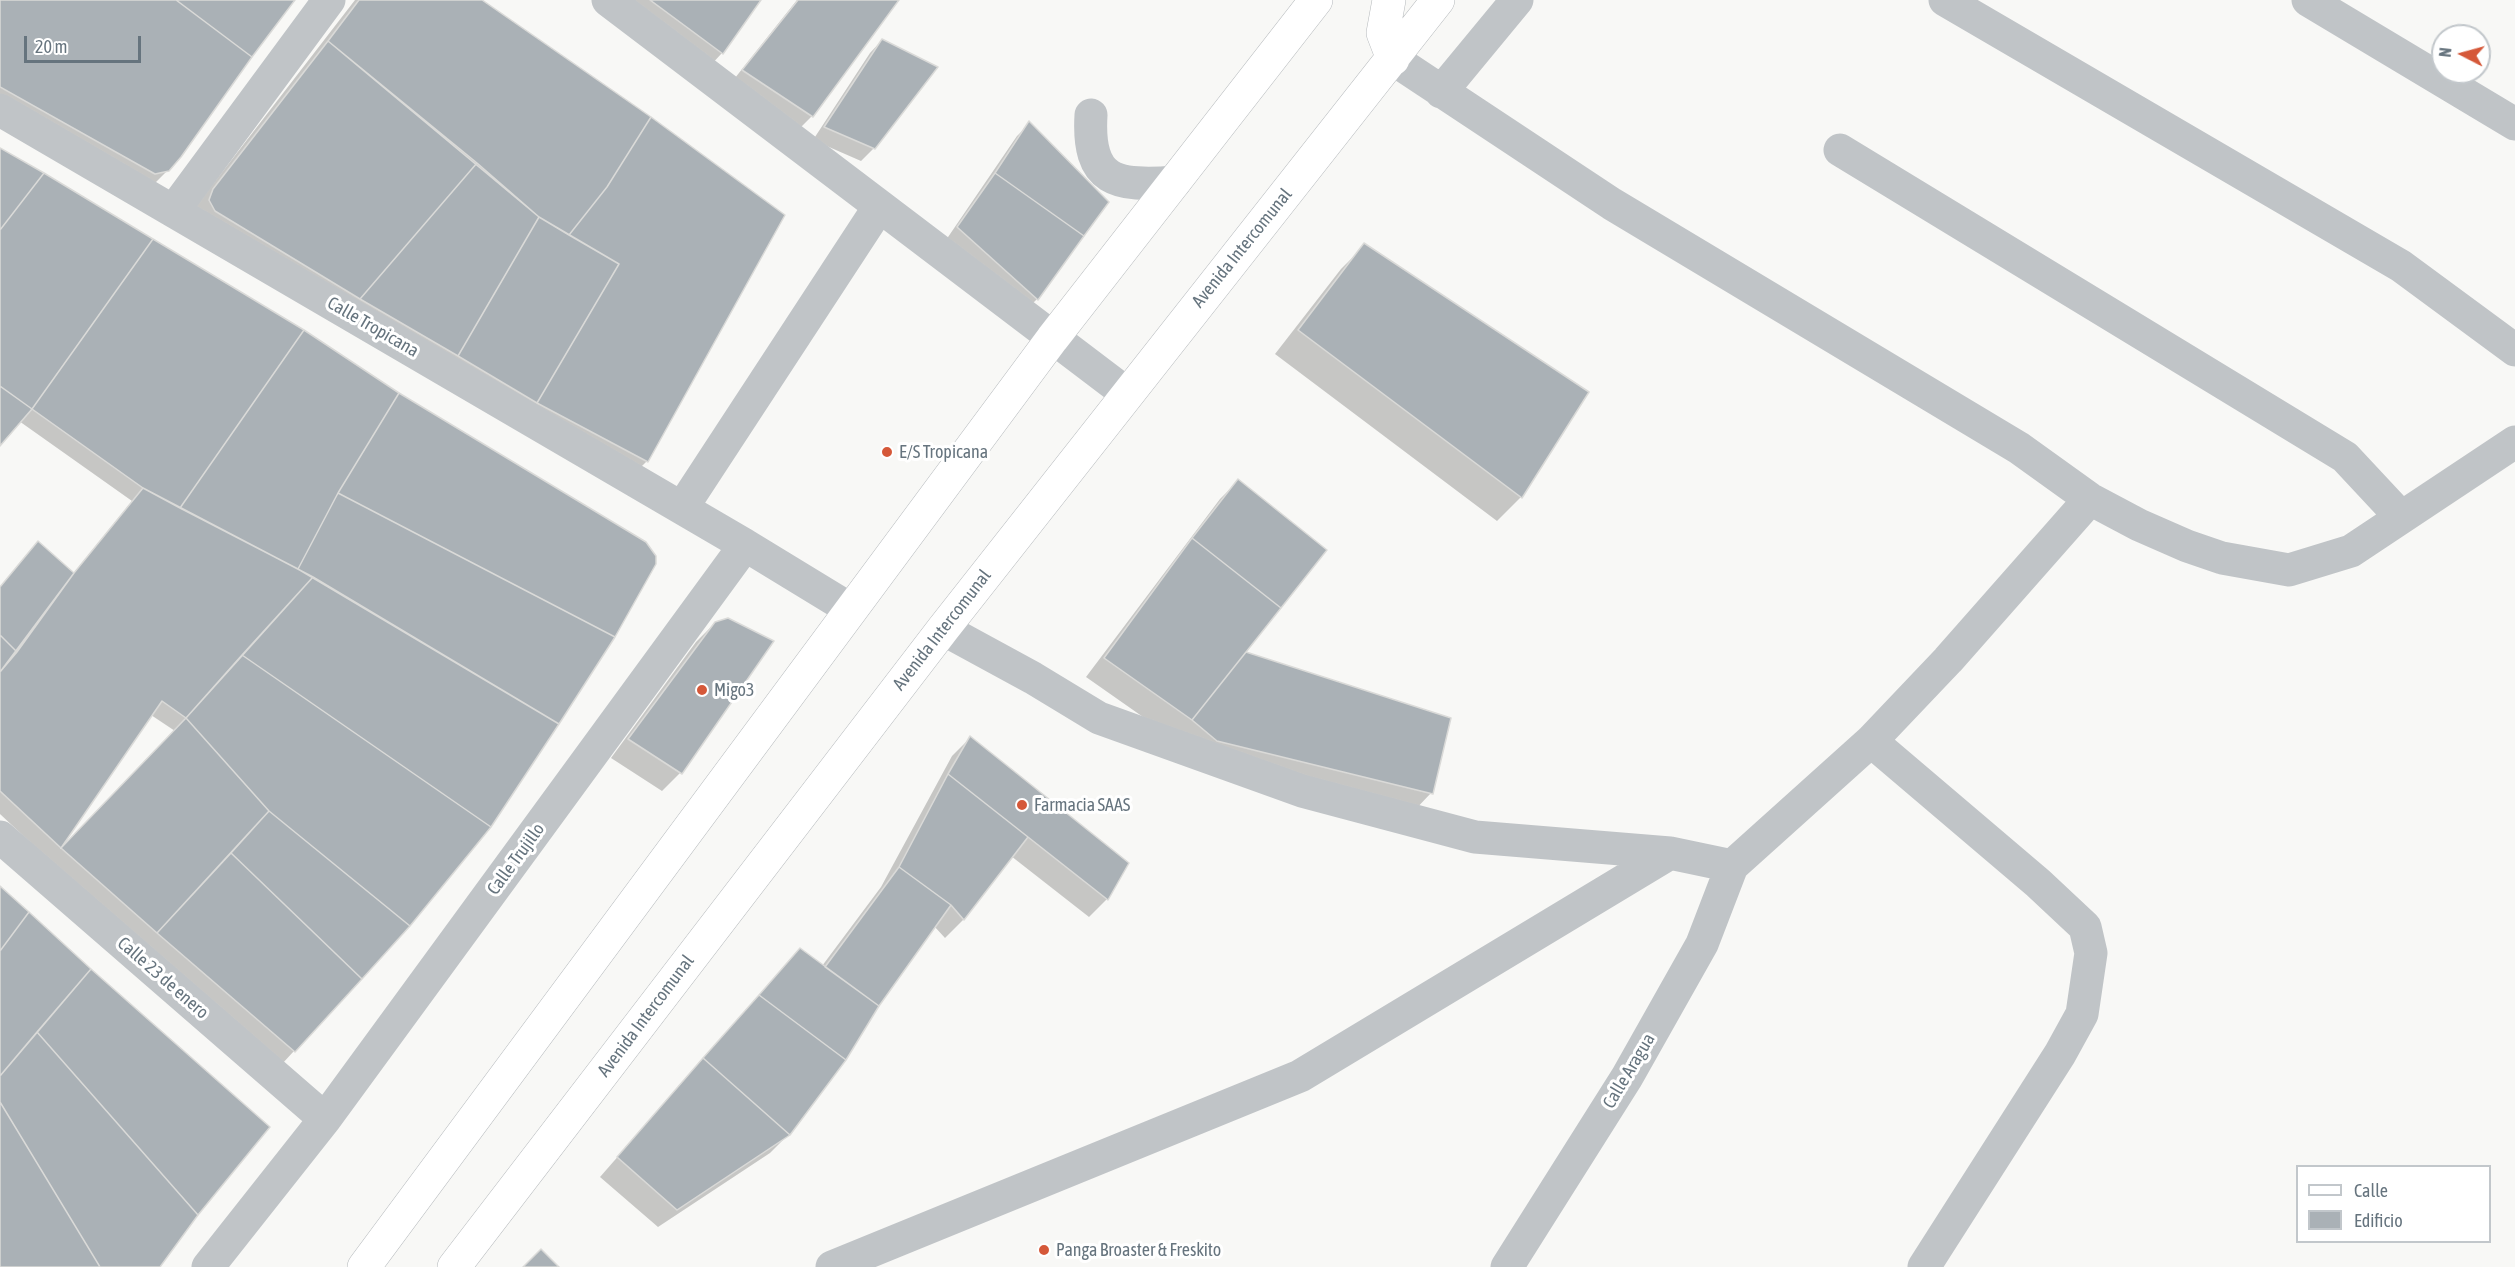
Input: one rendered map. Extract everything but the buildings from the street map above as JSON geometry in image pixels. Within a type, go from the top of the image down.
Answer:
[{"type":"main road","points":[[364,1267],[1052,339],[1316,0]]},
{"type":"main road","points":[[1389,0],[1383,33],[1393,59]]},
{"type":"main road","name":"Avenida Intercomunal","points":[[454,1267],[1126,393],[1438,0]]},
{"type":"street","points":[[174,210],[329,0]]},
{"type":"street","points":[[608,0],[1126,393]]},
{"type":"street","points":[[1441,92],[1517,0]]},
{"type":"street","points":[[1945,0],[2401,266],[2515,350]]},
{"type":"street","points":[[2308,0],[2515,124]]},
{"type":"street","points":[[1393,59],[1612,204],[2019,448],[2090,499],[2139,525],[2222,558],[2289,570],[2351,551],[2515,442]]},
{"type":"street","name":"Calle Tropicana","points":[[0,110],[745,545]]},
{"type":"street","points":[[1091,115],[1090,139],[1094,157],[1103,171],[1118,181],[1140,185],[1175,182]]},
{"type":"street","points":[[1840,150],[2345,457],[2402,517]]},
{"type":"street","points":[[682,508],[879,207]]},
{"type":"street","points":[[943,629],[1033,678],[1099,718],[1302,791],[1474,837],[1670,854],[1732,866],[1871,741],[1948,660],[2090,499]]},
{"type":"street","points":[[745,545],[850,609]]},
{"type":"street","name":"Calle Trujillo","points":[[208,1267],[326,1119],[745,545]]},
{"type":"street","points":[[1871,741],[2038,883],[2085,927],[2091,953],[2082,1014],[2060,1054],[1924,1267]]},
{"type":"street","name":"Calle 23 de enero","points":[[0,837],[326,1119]]},
{"type":"street","points":[[832,1267],[1300,1076],[1670,854]]},
{"type":"street","name":"Calle Aragua","points":[[1507,1267],[1627,1077],[1702,944],[1732,866]]},
{"type":"place","name":"E/S Tropicana","points":[[887,452]]},
{"type":"place","name":"Migo3","points":[[702,690]]},
{"type":"place","name":"Farmacia SAAS","points":[[1022,805]]},
{"type":"place","name":"Panga Broaster & Freskito","points":[[1044,1250]]}]
